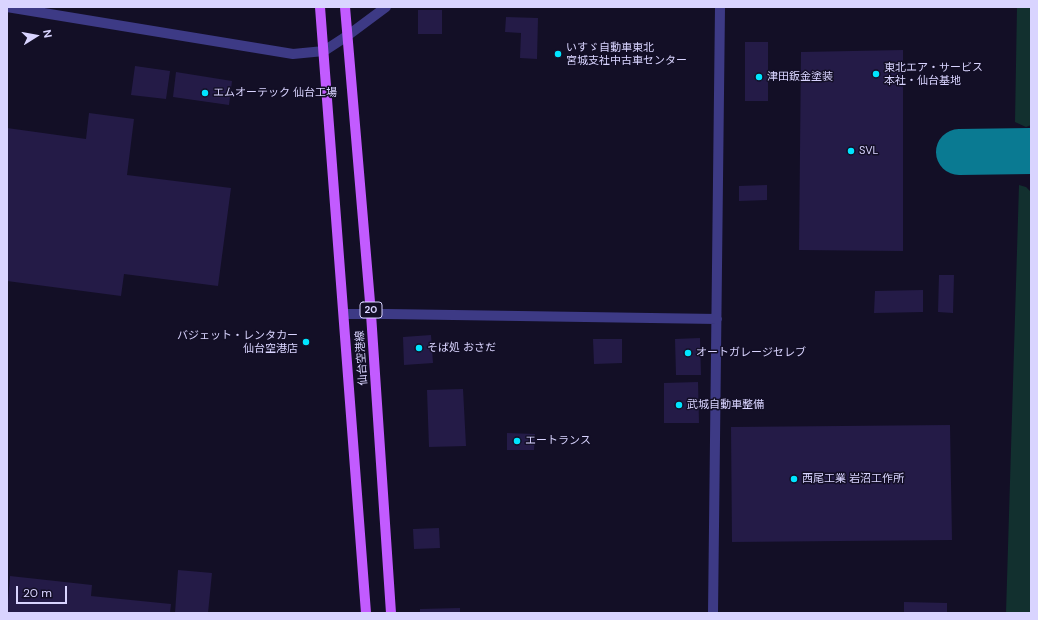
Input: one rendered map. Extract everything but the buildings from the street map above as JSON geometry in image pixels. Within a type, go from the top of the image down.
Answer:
[{"type":"main road","name":"仙台空港線","points":[[320,7],[366,613]]},
{"type":"main road","name":"仙台空港線","points":[[345,7],[371,314],[391,613]]},
{"type":"street","points":[[7,7],[293,54],[324,51],[386,7]]},
{"type":"street","points":[[713,613],[720,7]]},
{"type":"street","points":[[344,314],[717,319]]},
{"type":"green space","points":[[1017,7],[1031,7],[1031,125],[1026,127],[1015,122]]},
{"type":"green space","points":[[1019,185],[1026,187],[1031,192],[1031,613],[1006,613]]},
{"type":"taxiway","points":[[959,152],[1031,151]]},
{"type":"place","name":"いすゞ自動車東北 宮城支社中古車センター","points":[[558,54]]},
{"type":"place","name":"東北エア・サービス 本社・仙台基地","points":[[876,74]]},
{"type":"place","name":"津田鈑金塗装","points":[[759,77]]},
{"type":"place","name":"エムオーテック 仙台工場","points":[[205,93]]},
{"type":"place","name":"SVL","points":[[851,151]]},
{"type":"place","name":"バジェット・レンタカー 仙台空港店","points":[[306,342]]},
{"type":"place","name":"そば処 おさだ","points":[[419,348]]},
{"type":"place","name":"オートガレージセレブ","points":[[688,353]]},
{"type":"place","name":"武城自動車整備","points":[[679,405]]},
{"type":"place","name":"エートランス","points":[[517,441]]},
{"type":"place","name":"西尾工業 岩沼工作所","points":[[794,479]]}]
